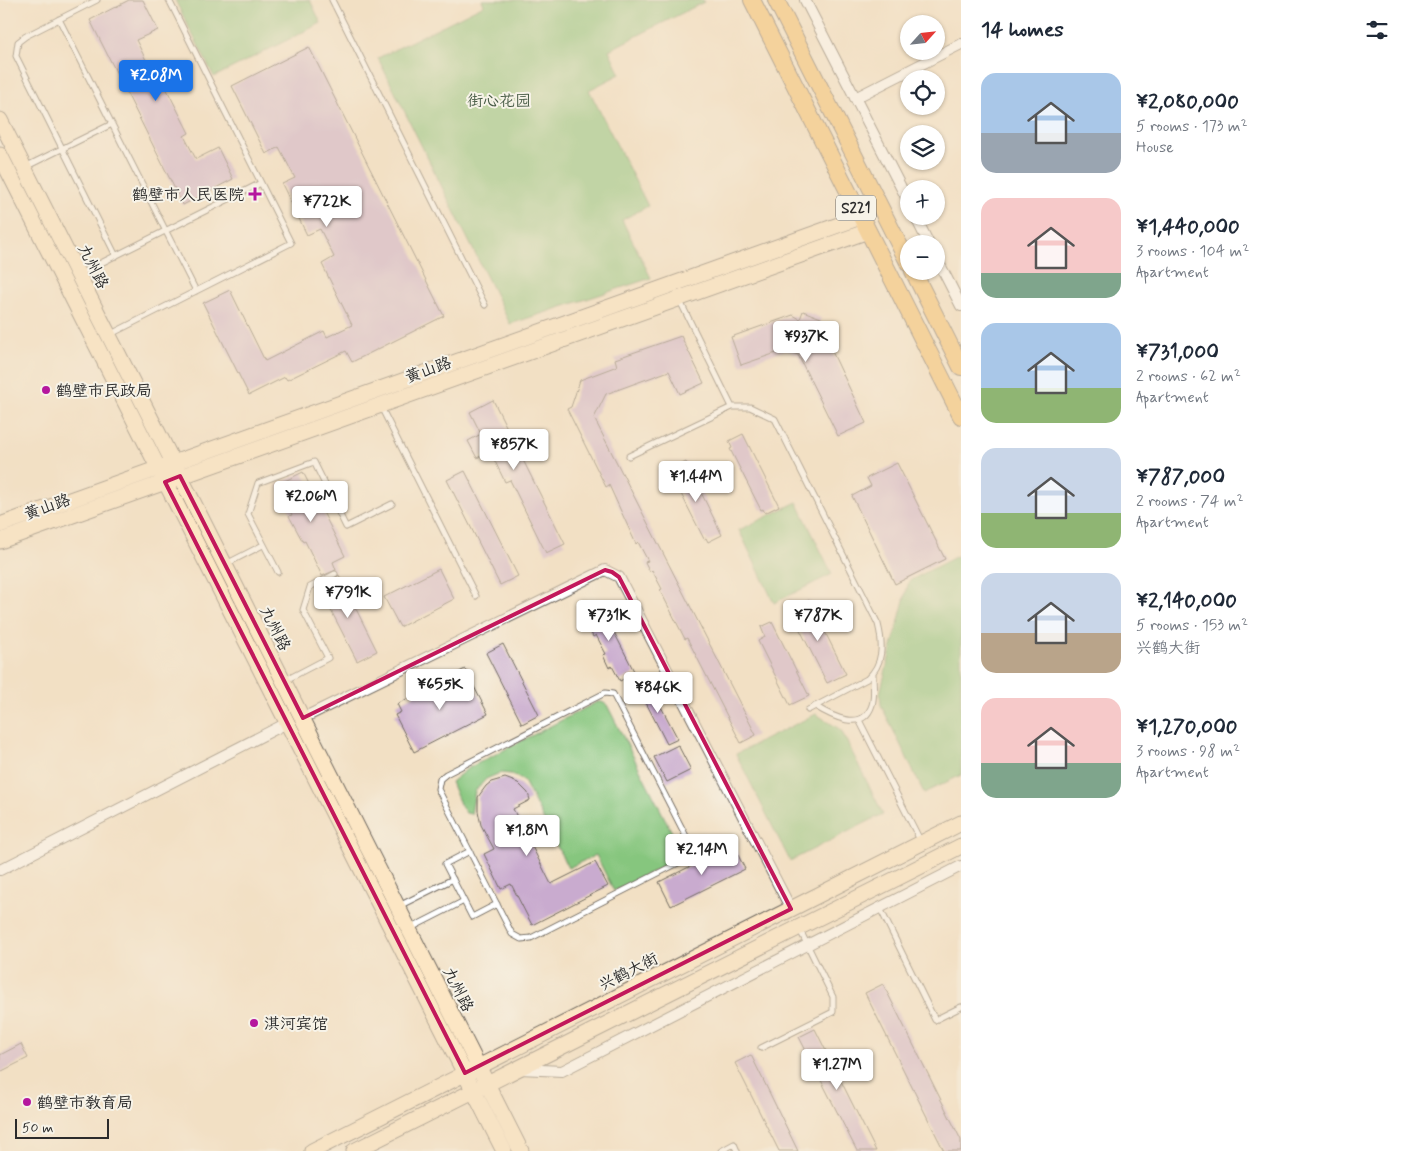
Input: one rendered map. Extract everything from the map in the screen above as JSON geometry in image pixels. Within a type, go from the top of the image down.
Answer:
[{"type":"main road","name":"S221","points":[[752,0],[961,416]]},
{"type":"main road","name":"S221","points":[[776,0],[900,246]]},
{"type":"main road","points":[[918,280],[961,367]]},
{"type":"street","points":[[805,0],[900,186]]},
{"type":"street","points":[[855,98],[961,44]]},
{"type":"street","name":"九州路","points":[[0,120],[521,1151]]},
{"type":"street","name":"九州路","points":[[0,155],[504,1151]]},
{"type":"street","name":"黄山路","points":[[0,541],[678,298],[865,224]]},
{"type":"street","name":"黄山路","points":[[0,525],[173,462],[865,224]]},
{"type":"street","points":[[945,275],[961,306]]},
{"type":"street","points":[[303,718],[605,570],[612,572],[619,577],[791,909]]},
{"type":"street","points":[[0,870],[287,723]]},
{"type":"street","name":"兴鹤大街","points":[[312,1151],[961,823]]},
{"type":"street","points":[[354,1151],[961,846]]},
{"type":"street","points":[[516,1069],[562,1071],[961,866]]},
{"type":"lane","points":[[97,0],[26,36],[18,42],[16,56],[116,256]]},
{"type":"lane","points":[[109,335],[291,243],[169,0]]},
{"type":"lane","points":[[332,0],[485,305]]},
{"type":"lane","points":[[60,19],[196,291]]},
{"type":"lane","points":[[24,168],[112,124]]},
{"type":"lane","points":[[78,275],[261,183]]},
{"type":"lane","points":[[678,298],[732,407]]},
{"type":"lane","points":[[380,405],[476,596]]},
{"type":"lane","points":[[629,456],[732,407],[750,407],[775,419],[878,624],[881,636],[882,656],[873,674],[808,710]]},
{"type":"lane","points":[[278,572],[248,514],[258,483],[314,462],[346,527],[392,504]]},
{"type":"lane","points":[[225,564],[264,545]]},
{"type":"lane","points":[[284,682],[328,658],[303,610],[310,588],[336,574]]},
{"type":"lane","points":[[815,706],[841,720],[859,720],[864,717],[873,703],[873,674]]},
{"type":"lane","points":[[605,693],[614,694],[691,846],[692,853],[686,859],[531,938],[522,939],[512,934],[497,904],[438,789],[440,779],[446,774],[605,693]]},
{"type":"lane","points":[[859,720],[921,843]]},
{"type":"lane","points":[[470,851],[444,864],[472,917],[497,904]]},
{"type":"lane","points":[[398,907],[452,879]]},
{"type":"lane","points":[[409,929],[464,901]]},
{"type":"lane","points":[[880,907],[935,1020],[961,1007]]},
{"type":"lane","points":[[761,1048],[832,1012],[833,997],[799,927]]},
{"type":"lane","points":[[720,1151],[734,1144],[737,1151]]},
{"type":"highlighted area","points":[[180,476],[303,718],[605,570],[612,572],[619,577],[791,909],[465,1073],[165,482]]},
{"type":"green space","points":[[175,0],[310,0],[321,23],[214,77]]},
{"type":"green space","name":"街心花园","points":[[482,0],[703,0],[704,2],[609,50],[620,74],[589,90],[648,206],[622,220],[651,278],[510,324],[378,58],[484,5]]},
{"type":"green space","points":[[797,502],[832,574],[774,603],[739,530]]},
{"type":"green space","points":[[961,554],[961,775],[924,793],[881,705],[880,693],[909,581]]},
{"type":"green space","points":[[597,702],[607,705],[682,852],[678,859],[614,891],[596,855],[568,868],[524,781],[511,774],[500,773],[486,779],[475,791],[471,814],[466,813],[460,804],[451,782],[467,769]]},
{"type":"green space","points":[[816,714],[841,730],[883,814],[790,861],[736,754]]},
{"type":"building","points":[[129,0],[143,0],[158,30],[136,40],[149,66],[154,64],[189,133],[184,136],[196,159],[218,148],[233,179],[183,205],[90,20]]},
{"type":"building","points":[[309,47],[444,316],[352,362],[346,351],[287,380],[285,377],[249,395],[203,303],[230,290],[265,361],[324,331],[327,337],[352,325],[322,264],[334,257],[320,229],[307,235],[282,184],[295,178],[279,147],[266,154],[232,86]]},
{"type":"building","points":[[803,311],[821,318],[819,324],[866,423],[838,436],[798,355],[785,350],[741,365],[731,337],[793,315],[800,319]]},
{"type":"building","points":[[681,336],[704,383],[680,394],[669,371],[606,394],[594,418],[756,735],[741,743],[687,638],[685,639],[652,570],[650,572],[645,562],[648,561],[638,542],[636,544],[609,485],[606,487],[567,409],[571,407],[580,380],[617,366],[615,359]]},
{"type":"building","points":[[493,400],[565,544],[546,553],[510,480],[505,482],[490,451],[477,458],[468,441],[481,434],[470,412]]},
{"type":"building","points":[[743,434],[779,506],[765,513],[763,509],[761,510],[730,449],[732,448],[729,441]]},
{"type":"building","points":[[686,462],[722,535],[708,542],[706,538],[704,539],[673,478],[676,477],[672,469]]},
{"type":"building","points":[[897,463],[945,559],[895,584],[852,496],[871,486],[867,478]]},
{"type":"building","points":[[465,471],[518,576],[500,585],[447,480]]},
{"type":"building","points":[[303,472],[345,556],[333,562],[336,570],[322,576],[305,541],[303,542],[289,516],[292,515],[277,485]]},
{"type":"building","points":[[439,569],[454,599],[400,627],[384,597]]},
{"type":"building","points":[[339,575],[377,651],[357,661],[320,589]]},
{"type":"building","points":[[809,600],[846,674],[827,683],[790,610]]},
{"type":"building","points":[[599,603],[635,673],[620,681],[612,666],[609,668],[603,655],[606,654],[596,635],[593,637],[587,624],[590,622],[584,611]]},
{"type":"building","points":[[772,622],[809,696],[790,705],[758,641],[765,637],[761,627]]},
{"type":"building","points":[[503,644],[539,715],[522,724],[486,653]]},
{"type":"building","points":[[465,669],[488,714],[414,752],[395,715],[401,712],[397,704]]},
{"type":"building","points":[[649,684],[678,739],[667,744],[639,689]]},
{"type":"building","points":[[678,745],[691,770],[667,782],[654,757]]},
{"type":"building","points":[[505,778],[518,783],[528,793],[530,800],[513,809],[551,884],[595,862],[608,886],[532,925],[511,884],[501,889],[484,854],[494,849],[481,825],[478,797],[491,782]]},
{"type":"building","points":[[733,845],[745,869],[671,906],[659,882]]},
{"type":"building","points":[[883,984],[961,1140],[961,1151],[944,1151],[865,993]]},
{"type":"building","points":[[815,1029],[876,1151],[857,1151],[799,1037]]},
{"type":"building","points":[[21,1044],[28,1058],[0,1072],[0,1055]]},
{"type":"building","points":[[751,1055],[798,1151],[779,1151],[735,1063]]},
{"type":"place","name":"鹤壁市人民医院","points":[[255,194]]},
{"type":"place","name":"鹤壁市民政局","points":[[46,390]]},
{"type":"place","name":"淇河宾馆","points":[[254,1023]]},
{"type":"place","name":"鹤壁市教育局","points":[[27,1102]]}]
